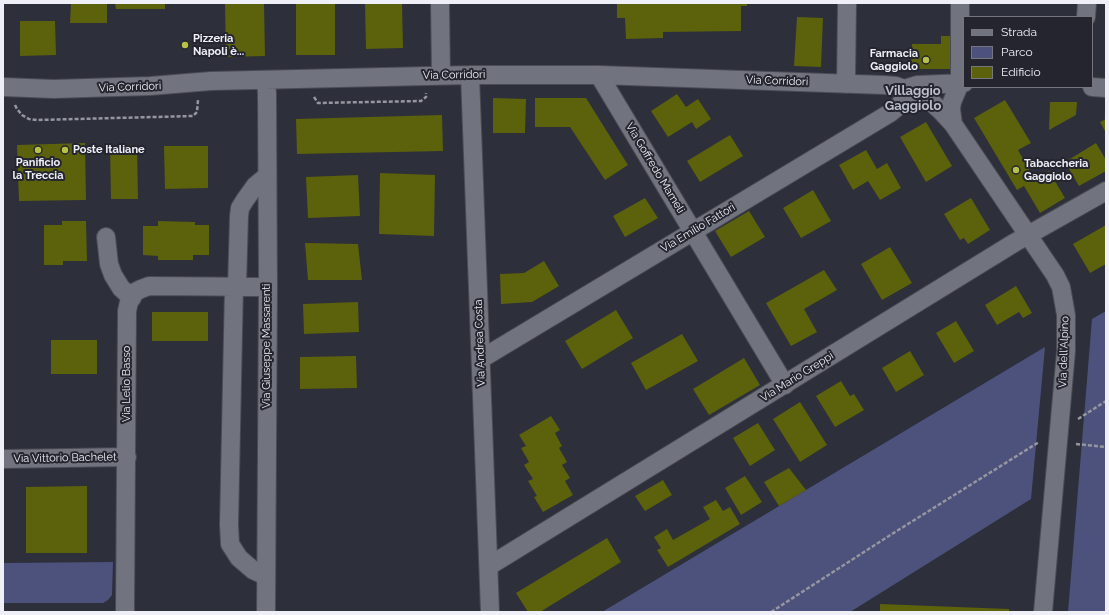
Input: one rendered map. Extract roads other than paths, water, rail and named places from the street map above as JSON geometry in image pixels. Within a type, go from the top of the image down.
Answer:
[{"type":"street","points":[[433,76],[440,3]]},
{"type":"street","points":[[846,84],[847,3]]},
{"type":"street","points":[[953,124],[951,109],[952,102],[962,83],[960,3]]},
{"type":"street","points":[[1086,16],[1087,3]]},
{"type":"street","name":"Via Corridori","points":[[8,94],[54,89],[150,86],[210,80],[266,80],[470,74],[599,75],[884,85],[904,89]]},
{"type":"street","name":"Via Andrea Costa","points":[[470,74],[490,612]]},
{"type":"street","name":"Via Goffredo Mameli","points":[[599,75],[785,385]]},
{"type":"street","name":"Via Giuseppe Massarenti","points":[[266,80],[268,176],[266,612]]},
{"type":"street","points":[[904,89],[917,85],[962,83]]},
{"type":"street","points":[[1093,87],[1106,88]]},
{"type":"street","name":"Via Emilio Fattori","points":[[480,359],[890,113],[901,104],[904,99],[904,89]]},
{"type":"street","name":"Via dell'Alpino","points":[[904,89],[929,100],[953,124],[1055,275],[1061,287],[1066,321],[1066,351],[1043,612]]},
{"type":"street","points":[[266,576],[253,570],[239,558],[230,544],[229,525],[239,216],[240,208],[255,186],[268,176]]},
{"type":"street","name":"Via Mario Greppi","points":[[489,566],[1028,235],[1106,191]]},
{"type":"street","points":[[106,237],[109,264],[113,275],[121,288],[132,298],[135,292],[149,286],[268,286]]},
{"type":"street","name":"Via Lelio Basso","points":[[125,612],[127,311],[132,298]]},
{"type":"street","name":"Via Vittorio Bachelet","points":[[3,459],[127,457]]},
{"type":"place","name":"Pizzeria Napoli è...","points":[[185,45]]},
{"type":"place","name":"Farmacia Gaggiolo","points":[[926,60]]},
{"type":"place","name":"Panificio la Treccia","points":[[38,150]]},
{"type":"place","name":"Poste Italiane","points":[[65,150]]},
{"type":"place","name":"Tabaccheria Gaggiolo","points":[[1016,170]]},
{"type":"district","name":"Villaggio Gaggiolo","points":[[913,98]]}]
